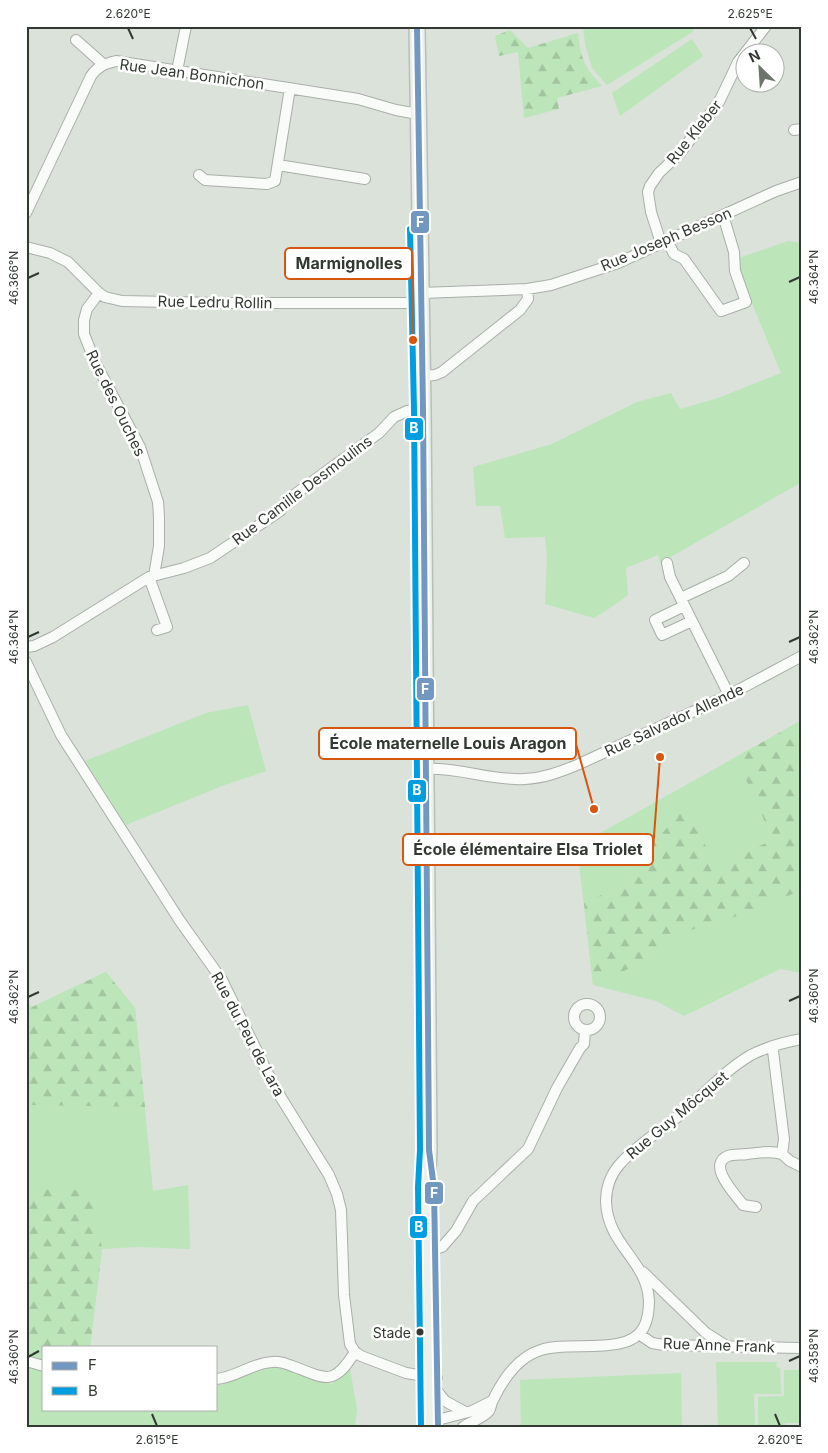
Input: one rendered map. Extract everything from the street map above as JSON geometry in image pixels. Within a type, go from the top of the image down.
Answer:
[{"type":"main road","points":[[416,26],[423,409],[429,1150],[434,1188],[431,1248],[434,1424]]},
{"type":"street","points":[[177,71],[186,26]]},
{"type":"street","name":"Rue Kleber","points":[[664,241],[650,212],[648,192],[650,186],[659,173],[680,153],[719,102],[738,62],[766,26]]},
{"type":"street","points":[[76,40],[103,64]]},
{"type":"street","name":"Rue Jean Bonnichon","points":[[26,213],[91,76],[97,67],[103,64],[116,61],[290,88],[358,99],[418,114]]},
{"type":"street","points":[[198,175],[205,180],[267,184],[275,181],[290,88]]},
{"type":"street","points":[[278,165],[365,179]]},
{"type":"street","name":"Rue Joseph Besson","points":[[421,298],[527,289],[551,285],[618,262],[776,191],[802,182]]},
{"type":"street","points":[[664,241],[674,254],[684,259],[721,311],[746,302],[735,271],[734,252],[723,215]]},
{"type":"street","name":"Rue Ledru Rollin","points":[[26,247],[68,262],[99,293],[122,301],[218,303],[421,298]]},
{"type":"street","points":[[422,376],[435,375],[442,372],[520,310],[528,300],[527,289]]},
{"type":"street","name":"Rue des Ouches","points":[[99,293],[87,309],[84,320],[84,334],[95,362],[140,448],[158,502],[159,546],[152,576]]},
{"type":"street","name":"Rue Camille Desmoulins","points":[[26,648],[53,637],[152,576],[184,568],[210,558],[280,511],[287,500],[379,433],[394,417],[407,411],[423,409]]},
{"type":"street","points":[[667,563],[670,576],[682,602],[729,695]]},
{"type":"street","points":[[692,621],[662,635],[655,620],[728,576],[744,563]]},
{"type":"street","points":[[152,576],[167,627],[157,630]]},
{"type":"street","name":"Rue Salvador Allende","points":[[425,769],[524,779],[551,775],[577,765],[729,695],[802,656]]},
{"type":"street","name":"Rue du Peu de Lara","points":[[26,662],[61,735],[174,913],[222,980],[275,1088],[329,1175],[341,1210],[344,1295],[350,1344],[355,1352]]},
{"type":"street","points":[[431,1248],[442,1247],[456,1231],[473,1201],[528,1148],[556,1088],[584,1044],[586,1030]]},
{"type":"street","name":"Rue Guy Môcquet","points":[[639,1334],[645,1324],[649,1307],[648,1290],[640,1269],[616,1238],[607,1211],[606,1195],[610,1179],[635,1149],[677,1117],[726,1073],[751,1056],[771,1046],[802,1039]]},
{"type":"street","points":[[771,1046],[784,1139],[782,1154]]},
{"type":"street","points":[[756,1207],[743,1205],[722,1178],[721,1162],[727,1156],[774,1151],[802,1167]]},
{"type":"street","points":[[640,1269],[706,1333],[726,1346]]},
{"type":"street","points":[[463,1427],[489,1411],[492,1401],[504,1381],[516,1365],[526,1356],[556,1346],[622,1344],[639,1334]]},
{"type":"street","name":"Rue Anne Frank","points":[[639,1334],[652,1343],[664,1345],[802,1348]]},
{"type":"street","points":[[218,1378],[271,1362],[281,1362],[326,1378],[334,1376],[345,1368],[355,1352],[361,1356],[434,1382],[445,1401],[464,1412]]},
{"type":"street","points":[[26,1361],[42,1365]]},
{"type":"street","points":[[434,1424],[464,1412],[478,1409],[492,1401]]},
{"type":"green space","points":[[583,26],[692,26],[694,31],[607,85],[592,68],[585,44]]},
{"type":"green space","points":[[510,30],[528,48],[578,33],[584,62],[602,86],[557,98],[559,109],[524,118],[518,52],[499,56],[495,36]]},
{"type":"green space","points":[[692,39],[703,56],[620,116],[612,93]]},
{"type":"green space","points":[[788,241],[802,243],[802,482],[660,563],[658,555],[626,568],[628,595],[594,618],[545,604],[547,558],[545,537],[505,538],[500,506],[476,506],[473,467],[552,444],[637,402],[671,393],[680,409],[718,398],[781,373],[738,270],[739,258]]},
{"type":"green space","points":[[248,705],[266,771],[222,786],[126,825],[85,761],[206,713]]},
{"type":"green space","points":[[802,720],[802,973],[780,969],[684,1016],[656,1001],[593,985],[577,846]]},
{"type":"green space","points":[[802,720],[802,890],[744,914],[668,937],[639,964],[593,985],[584,903],[614,889],[685,807],[716,865],[773,840],[736,757]]},
{"type":"green space","points":[[106,972],[135,1008],[153,1191],[188,1185],[190,1249],[138,1247],[102,1249],[90,1346],[42,1346],[42,1410],[218,1410],[218,1385],[263,1367],[276,1366],[332,1384],[350,1369],[357,1409],[355,1427],[26,1427],[26,1001],[32,1007]]},
{"type":"green space","points":[[106,972],[135,1008],[145,1107],[26,1105],[26,1017],[32,1007]]},
{"type":"green space","points":[[26,1189],[93,1190],[102,1249],[90,1346],[42,1346],[42,1355],[26,1351]]},
{"type":"green space","points":[[716,1362],[777,1362],[776,1367],[780,1368],[781,1394],[754,1394],[755,1427],[718,1427]]},
{"type":"green space","points":[[784,1370],[802,1370],[802,1423],[785,1423],[785,1427],[758,1427],[758,1397],[784,1396]]},
{"type":"green space","points":[[681,1373],[682,1427],[521,1427],[520,1380]]},
{"type":"transit line","name":"F","points":[[417,26],[423,409],[429,1150],[434,1188],[438,1427]]},
{"type":"transit line","name":"B","points":[[410,229],[414,409],[421,1427]]},
{"type":"place","name":"Marmignolles","points":[[413,340]]},
{"type":"place","name":"École élémentaire Elsa Triolet","points":[[660,757]]},
{"type":"place","name":"École maternelle Louis Aragon","points":[[594,809]]},
{"type":"place","name":"Stade","points":[[420,1332]]}]
